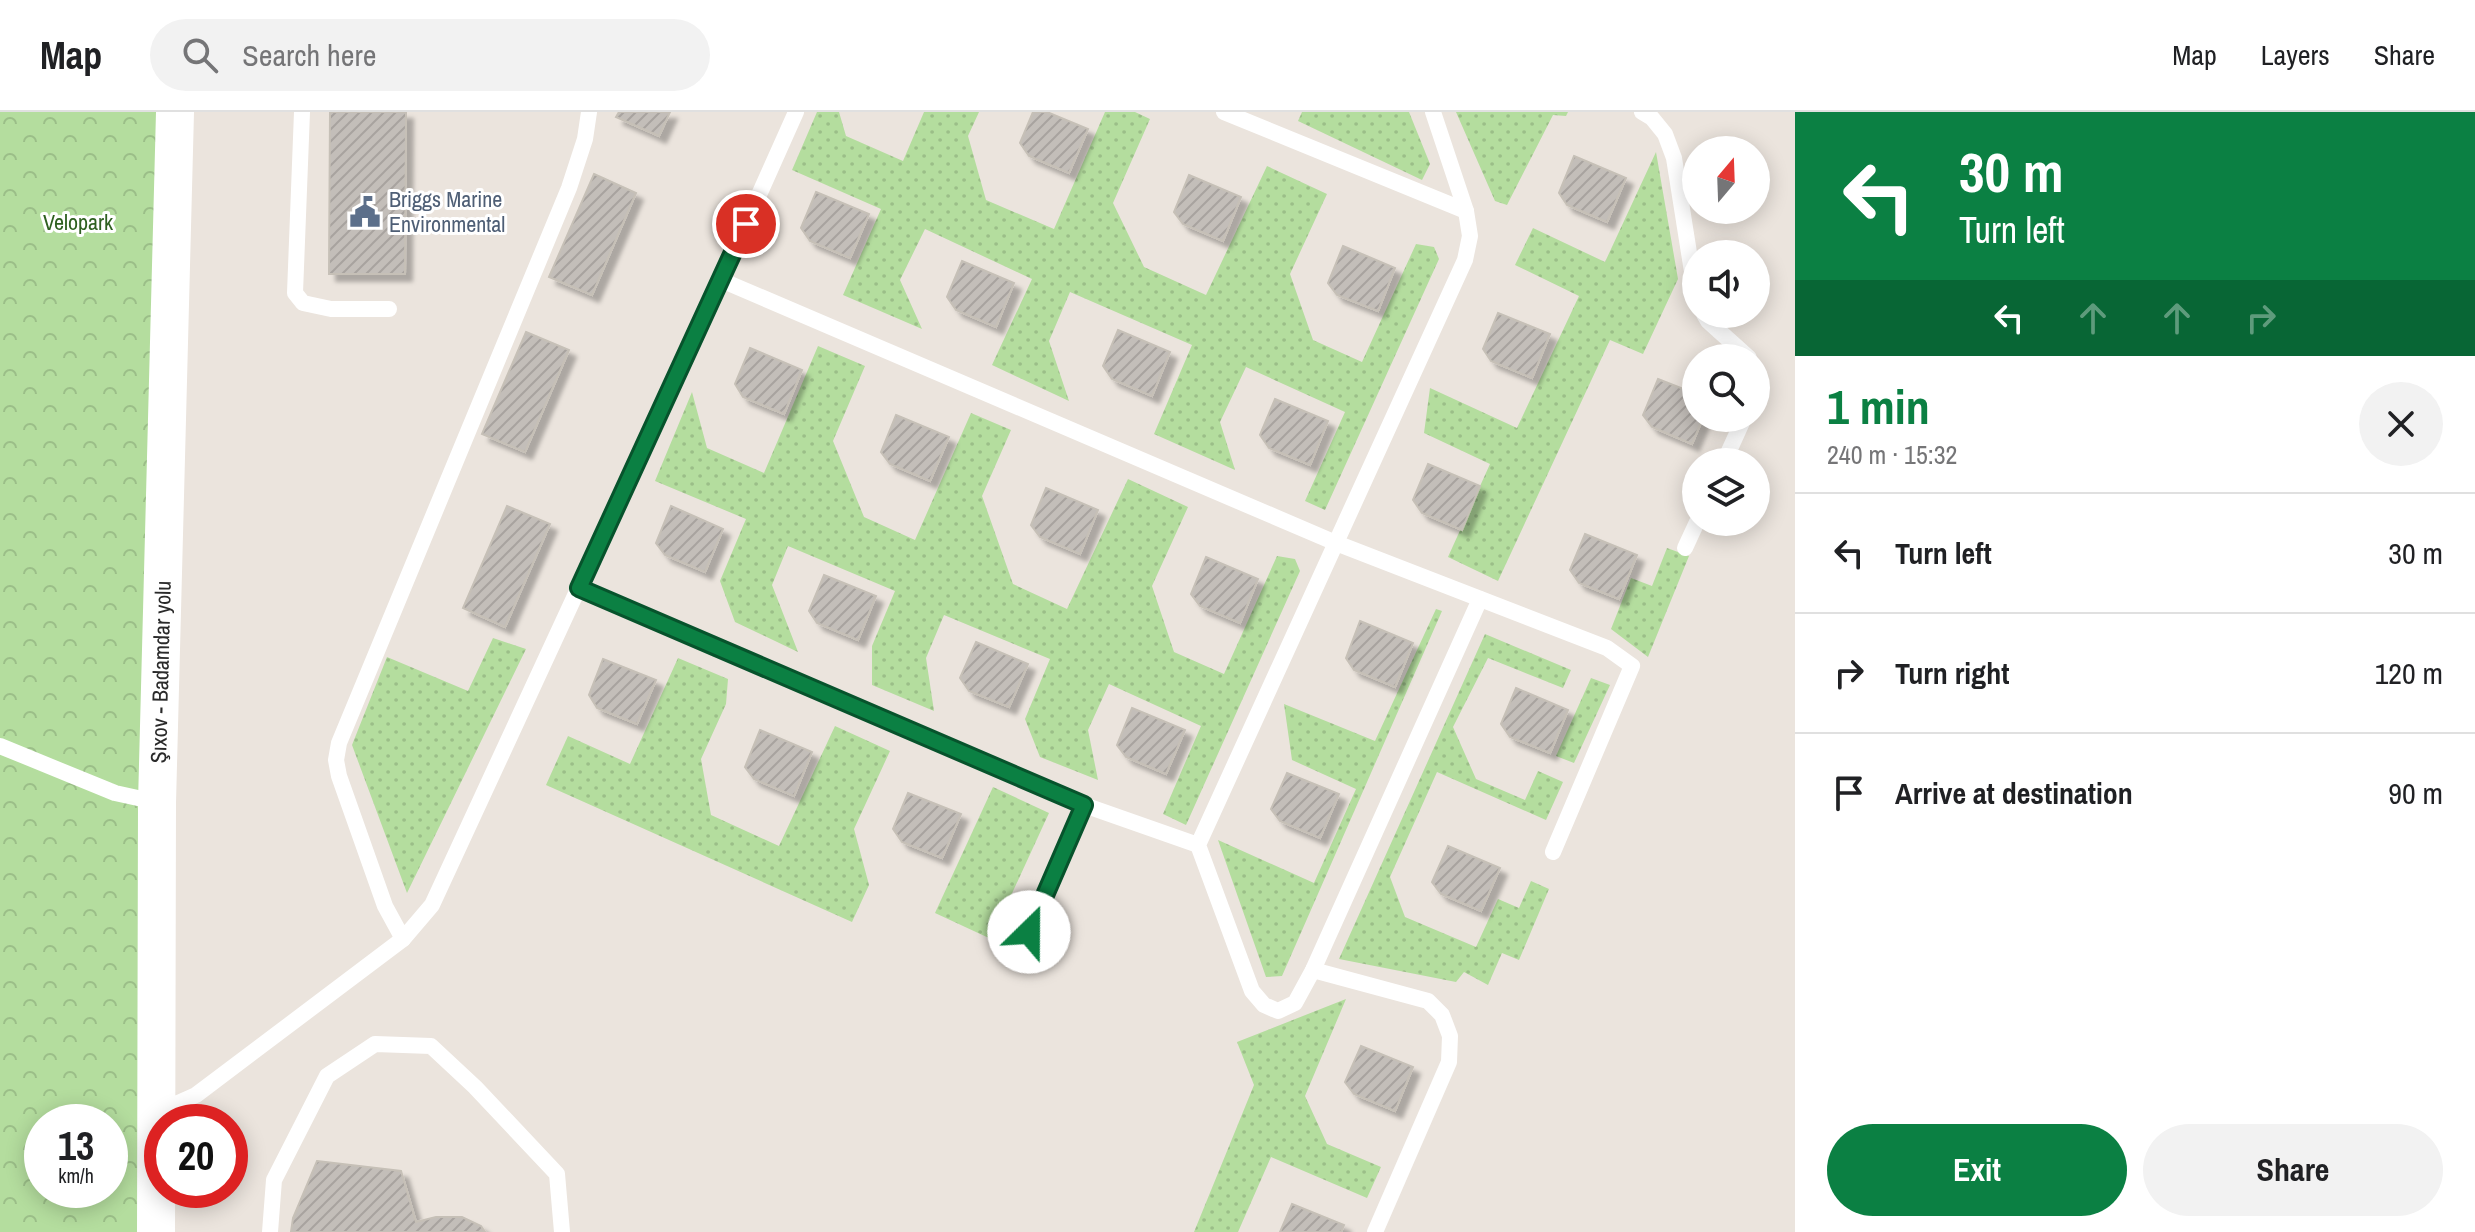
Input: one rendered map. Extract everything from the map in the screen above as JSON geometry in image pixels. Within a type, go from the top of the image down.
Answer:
[{"type":"street","name":"Şıxov - Badamdar yolu","points":[[158,1104],[157,803],[175,112]]},
{"type":"street","name":"Şıxov - Badamdar yolu","points":[[156,1208],[156,1232]]},
{"type":"lane","points":[[302,112],[295,293],[303,303],[331,309],[389,309]]},
{"type":"lane","points":[[403,939],[385,906],[339,776],[336,760],[339,743],[558,216],[585,139],[589,112]]},
{"type":"lane","points":[[171,1104],[196,1095],[403,939],[432,905],[796,112]]},
{"type":"lane","points":[[1224,112],[1466,211]]},
{"type":"lane","points":[[1433,112],[1466,211],[1470,236],[1465,260],[1198,845],[1252,991],[1264,1005],[1278,1011],[1295,1003],[1313,970],[1480,599]]},
{"type":"lane","points":[[1642,112],[1652,118],[1665,134],[1674,158],[1687,240]]},
{"type":"lane","points":[[721,280],[1336,543],[1607,648],[1632,666],[1553,852]]},
{"type":"lane","points":[[1716,328],[1733,344]]},
{"type":"lane","points":[[1685,548],[1691,536]]},
{"type":"lane","points":[[579,588],[1084,805],[1198,845]]},
{"type":"lane","points":[[0,746],[115,793],[157,803]]},
{"type":"lane","points":[[1029,932],[1084,805]]},
{"type":"lane","points":[[1313,970],[1428,1001],[1442,1015],[1450,1036],[1449,1062],[1375,1232]]},
{"type":"lane","points":[[270,1232],[274,1180],[327,1076],[375,1044],[431,1046],[475,1087],[557,1174],[562,1232]]},
{"type":"green space","name":"Velopark","points":[[0,112],[158,112],[139,1232],[0,1232]]},
{"type":"green space","points":[[817,112],[839,112],[846,136],[903,161],[924,112],[979,112],[968,136],[986,200],[1054,229],[1105,112],[1135,112],[1150,119],[1113,203],[1144,267],[1206,295],[1267,166],[1327,194],[1290,274],[1313,340],[1362,362],[1416,244],[1434,247],[1439,259],[1325,510],[1305,501],[1345,412],[1246,367],[1220,422],[1235,470],[1154,434],[1192,345],[1070,292],[1049,341],[1069,401],[992,365],[1032,279],[925,229],[900,280],[922,329],[843,295],[881,209],[792,170]]},
{"type":"green space","points":[[1302,112],[1409,112],[1430,164],[1422,180],[1298,121]]},
{"type":"green space","points":[[1456,112],[1568,112],[1566,116],[1553,115],[1507,205],[1495,201]]},
{"type":"green space","points":[[1656,152],[1678,279],[1643,354],[1610,340],[1498,581],[1448,557],[1490,464],[1424,433],[1430,388],[1517,428],[1579,296],[1515,265],[1533,228],[1605,262]]},
{"type":"green space","points":[[818,346],[865,366],[833,441],[864,517],[915,540],[971,413],[1011,430],[982,496],[1013,584],[1067,609],[1128,479],[1188,507],[1152,586],[1174,652],[1224,674],[1277,556],[1295,559],[1300,571],[1186,825],[1163,814],[1201,726],[1109,684],[1088,730],[1098,780],[1040,757],[1025,719],[1050,659],[944,615],[926,658],[934,711],[872,685],[872,646],[895,591],[788,546],[772,585],[798,652],[735,622],[720,581],[746,519],[655,481],[692,392],[707,448],[764,473]]},
{"type":"green space","points":[[1667,548],[1689,556],[1648,657],[1611,629],[1631,578],[1652,586]]},
{"type":"green space","points":[[1436,609],[1442,611],[1282,976],[1266,977],[1218,840],[1314,883],[1356,789],[1292,760],[1284,704],[1375,741]]},
{"type":"green space","points":[[1485,634],[1571,670],[1563,688],[1488,658],[1453,727],[1476,779],[1525,800],[1538,771],[1563,782],[1546,820],[1437,772],[1390,877],[1405,917],[1476,947],[1498,899],[1519,908],[1531,881],[1549,889],[1519,960],[1502,953],[1488,985],[1464,972],[1456,982],[1339,959]]},
{"type":"green space","points":[[493,638],[526,649],[407,893],[352,745],[387,657],[468,691]]},
{"type":"green space","points":[[678,658],[728,679],[726,704],[701,759],[711,815],[779,846],[835,726],[890,751],[854,829],[869,885],[852,922],[546,785],[568,736],[630,764]]},
{"type":"green space","points":[[1591,678],[1610,685],[1574,763],[1556,756]]},
{"type":"green space","points":[[993,787],[1049,813],[991,939],[935,913]]},
{"type":"green space","points":[[1346,999],[1305,1096],[1327,1144],[1381,1167],[1367,1198],[1271,1157],[1238,1232],[1194,1232],[1254,1085],[1237,1042]]},
{"type":"building","points":[[330,112],[406,112],[405,274],[329,274]]},
{"type":"building","points":[[619,112],[670,112],[659,136],[616,117]]},
{"type":"building","points":[[1033,112],[1047,112],[1088,129],[1069,173],[1029,156],[1020,143]]},
{"type":"building","points":[[1574,156],[1626,178],[1607,222],[1567,205],[1559,193]]},
{"type":"building","points":[[594,174],[636,193],[592,295],[549,277]]},
{"type":"building","points":[[1189,175],[1241,197],[1223,241],[1183,224],[1174,212]]},
{"type":"building","points":[[816,192],[869,214],[850,258],[810,241],[801,228]]},
{"type":"building","points":[[1343,246],[1395,268],[1378,311],[1337,295],[1328,283]]},
{"type":"building","points":[[962,261],[1014,283],[996,327],[956,310],[947,297]]},
{"type":"building","points":[[1498,313],[1550,334],[1532,378],[1491,361],[1483,349]]},
{"type":"building","points":[[1118,330],[1170,352],[1152,396],[1112,379],[1103,366]]},
{"type":"building","points":[[526,332],[569,350],[525,452],[482,434]]},
{"type":"building","points":[[750,348],[802,370],[784,414],[743,397],[735,384]]},
{"type":"building","points":[[1658,379],[1682,388],[1682,432],[1697,432],[1692,444],[1652,427],[1643,415]]},
{"type":"building","points":[[1275,399],[1328,421],[1310,465],[1269,448],[1260,435]]},
{"type":"building","points":[[896,415],[949,437],[930,481],[890,464],[881,452]]},
{"type":"building","points":[[1428,464],[1480,486],[1462,530],[1422,513],[1413,500]]},
{"type":"building","points":[[1046,488],[1098,510],[1080,554],[1040,537],[1031,525]]},
{"type":"building","points":[[507,506],[550,524],[505,627],[463,608]]},
{"type":"building","points":[[671,506],[723,529],[705,572],[665,555],[656,543]]},
{"type":"building","points":[[1585,534],[1637,555],[1619,599],[1579,583],[1570,570]]},
{"type":"building","points":[[1206,557],[1258,579],[1240,623],[1200,606],[1191,594]]},
{"type":"building","points":[[824,575],[876,596],[858,640],[817,623],[809,611]]},
{"type":"building","points":[[1360,621],[1413,643],[1395,687],[1354,670],[1346,658]]},
{"type":"building","points":[[976,642],[1028,664],[1009,707],[969,691],[960,678]]},
{"type":"building","points":[[603,659],[656,680],[637,724],[597,708],[589,695]]},
{"type":"building","points":[[1516,688],[1568,710],[1550,753],[1510,737],[1501,724]]},
{"type":"building","points":[[1132,708],[1185,730],[1166,774],[1126,757],[1117,745]]},
{"type":"building","points":[[760,730],[812,752],[794,796],[754,779],[745,767]]},
{"type":"building","points":[[1287,773],[1339,794],[1320,838],[1280,821],[1271,809]]},
{"type":"building","points":[[908,793],[961,814],[942,858],[902,842],[893,829]]},
{"type":"building","points":[[1448,846],[1500,868],[1481,911],[1441,894],[1432,882]]},
{"type":"building","points":[[1361,1046],[1413,1067],[1395,1111],[1354,1094],[1345,1082]]},
{"type":"building","points":[[317,1161],[401,1171],[416,1222],[436,1217],[462,1217],[481,1226],[485,1232],[291,1232],[293,1218]]},
{"type":"building","points":[[1292,1204],[1344,1225],[1341,1232],[1280,1232]]},
{"type":"place","name":"Briggs Marine Environmental","points":[[365,212]]},
{"type":"route","points":[[746,224],[579,588],[1084,805],[1029,932]]}]
